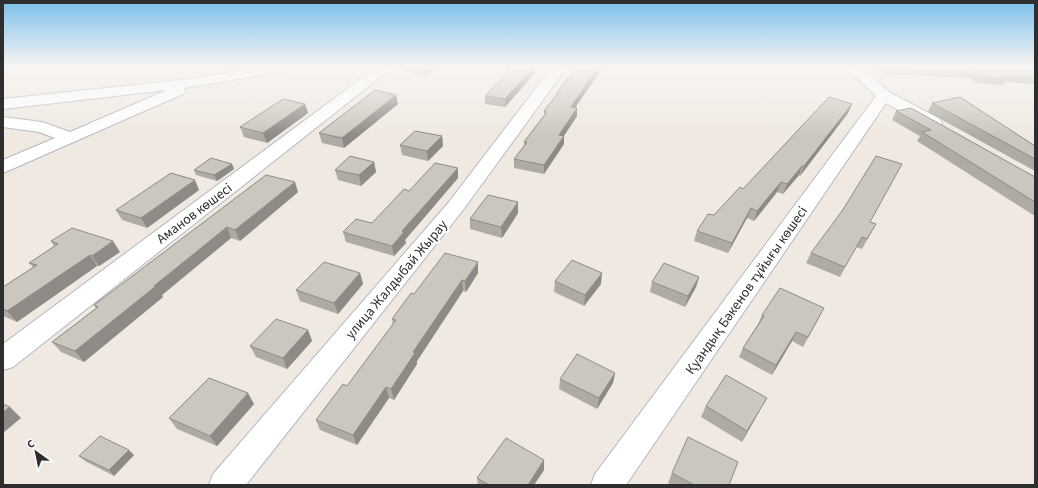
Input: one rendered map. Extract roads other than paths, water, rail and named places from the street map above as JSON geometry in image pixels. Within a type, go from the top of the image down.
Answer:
[{"type":"street","points":[[3,104],[130,90]]},
{"type":"street","points":[[3,167],[181,90]]},
{"type":"street","name":"Аманов көшесі","points":[[3,359],[356,90]]},
{"type":"street","name":"улица Жалдыбай Жырау","points":[[225,485],[456,206],[543,90]]},
{"type":"street","points":[[878,90],[884,95],[946,130]]},
{"type":"street","name":"Қуандық Бәкенов тұйығы көшесі","points":[[607,485],[884,95]]},
{"type":"street","points":[[3,122],[42,127],[70,138]]}]
